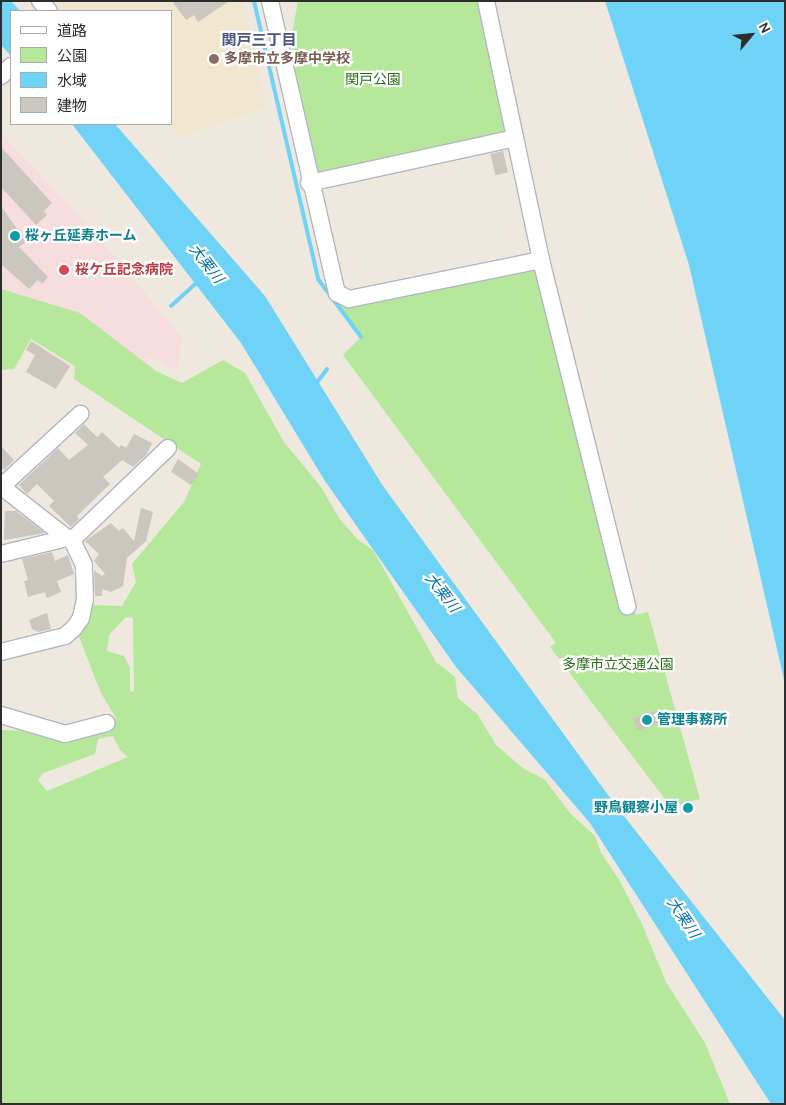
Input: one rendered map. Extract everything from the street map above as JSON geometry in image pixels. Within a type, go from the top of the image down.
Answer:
[{"type":"street","points":[[270,1],[309,183],[337,293],[349,299],[541,260]]},
{"type":"street","points":[[486,1],[541,260],[627,606]]},
{"type":"street","points":[[1,76],[10,67]]},
{"type":"street","points":[[309,183],[515,138]]},
{"type":"street","points":[[1,652],[65,636],[81,618],[85,599],[84,565],[70,539],[1,487],[80,414]]},
{"type":"street","points":[[1,554],[70,539],[168,448]]},
{"type":"street","points":[[1,716],[65,734],[107,723]]},
{"type":"shaded area","name":"多摩市立多摩中学校","points":[[54,1],[244,1],[266,107],[182,137],[171,125],[172,10],[62,10]]},
{"type":"shaded area","name":"桜ケ丘記念病院","points":[[1,133],[96,234],[182,338],[178,371],[149,357],[137,375],[1,307]]},
{"type":"green space","name":"関戸公園","points":[[298,1],[478,1],[505,134],[319,174],[313,169],[283,42],[291,39]]},
{"type":"green space","name":"多摩市立交通公園","points":[[529,268],[538,270],[632,605],[636,615],[648,612],[700,799],[671,807],[550,647],[556,643],[343,355],[361,337],[332,298]]},
{"type":"green space","points":[[1,289],[80,313],[156,371],[182,383],[223,360],[245,373],[284,442],[321,487],[339,518],[358,540],[373,550],[436,662],[455,677],[458,698],[478,715],[496,745],[524,769],[544,779],[571,814],[595,836],[601,853],[618,878],[641,922],[666,982],[705,1043],[730,1104],[1,1104],[1,730],[39,731],[109,725],[116,718],[101,693],[79,637],[89,619],[91,605],[122,606],[136,582],[132,564],[184,502],[201,464],[74,379],[75,366],[31,339],[14,369],[1,370]],"holes":[[[126,617],[133,618],[134,692],[130,691],[130,667],[124,656],[107,651],[109,635]],[[113,736],[120,750],[128,757],[47,791],[38,780],[43,773],[95,754],[98,739]]]},
{"type":"water","points":[[1,1],[11,1],[19,10],[10,10],[10,55],[1,45]]},
{"type":"water","points":[[605,1],[785,1],[785,684],[689,265]]},
{"type":"water","name":"大栗川","points":[[73,125],[116,125],[265,296],[383,486],[616,806],[785,1020],[785,1104],[771,1104],[590,823],[456,667],[325,481],[241,343]]},
{"type":"building","points":[[172,1],[229,1],[198,22],[194,15],[186,20]]},
{"type":"building","points":[[1,147],[52,203],[44,211],[47,215],[36,225],[1,187]]},
{"type":"building","points":[[503,151],[508,172],[495,175],[490,154]]},
{"type":"building","points":[[1,206],[26,242],[19,247],[48,277],[42,284],[38,280],[29,289],[1,264]]},
{"type":"building","points":[[31,341],[70,366],[56,389],[26,372],[35,355],[26,350]]},
{"type":"building","points":[[84,424],[97,437],[102,432],[119,448],[121,445],[126,448],[134,434],[152,443],[147,454],[133,467],[122,460],[103,477],[110,484],[77,516],[79,519],[71,527],[49,506],[54,501],[37,484],[27,494],[19,485],[58,448],[69,460],[88,445],[75,433]]},
{"type":"building","points":[[1,446],[14,460],[4,470],[1,467]]},
{"type":"building","points":[[178,459],[199,474],[191,485],[171,472]]},
{"type":"building","points":[[141,508],[153,512],[146,541],[127,558],[123,586],[111,592],[102,589],[102,596],[95,596],[94,570],[102,576],[105,574],[94,561],[99,554],[85,541],[111,523],[119,531],[123,528],[134,541]]},
{"type":"building","points":[[5,511],[16,511],[45,533],[4,540]]},
{"type":"building","points":[[52,552],[55,561],[68,555],[74,574],[57,581],[61,592],[47,598],[45,592],[28,597],[24,581],[28,580],[22,559]]},
{"type":"building","points":[[47,613],[51,629],[38,632],[32,629],[29,620]]},
{"type":"building","name":"管理事務所","points":[[658,710],[662,722],[637,730],[633,718]]},
{"type":"waterway","points":[[254,1],[318,279],[361,337]]},
{"type":"waterway","name":"大栗川","points":[[171,306],[199,281]]},
{"type":"waterway","points":[[315,385],[327,369]]},
{"type":"place","name":"多摩市立多摩中学校","points":[[214,59]]},
{"type":"place","name":"桜ヶ丘延寿ホーム","points":[[15,236]]},
{"type":"place","name":"桜ケ丘記念病院","points":[[64,270]]},
{"type":"place","name":"管理事務所","points":[[647,720]]},
{"type":"place","name":"野鳥観察小屋","points":[[688,808]]},
{"type":"district","name":"関戸三丁目","points":[[259,41]]}]
